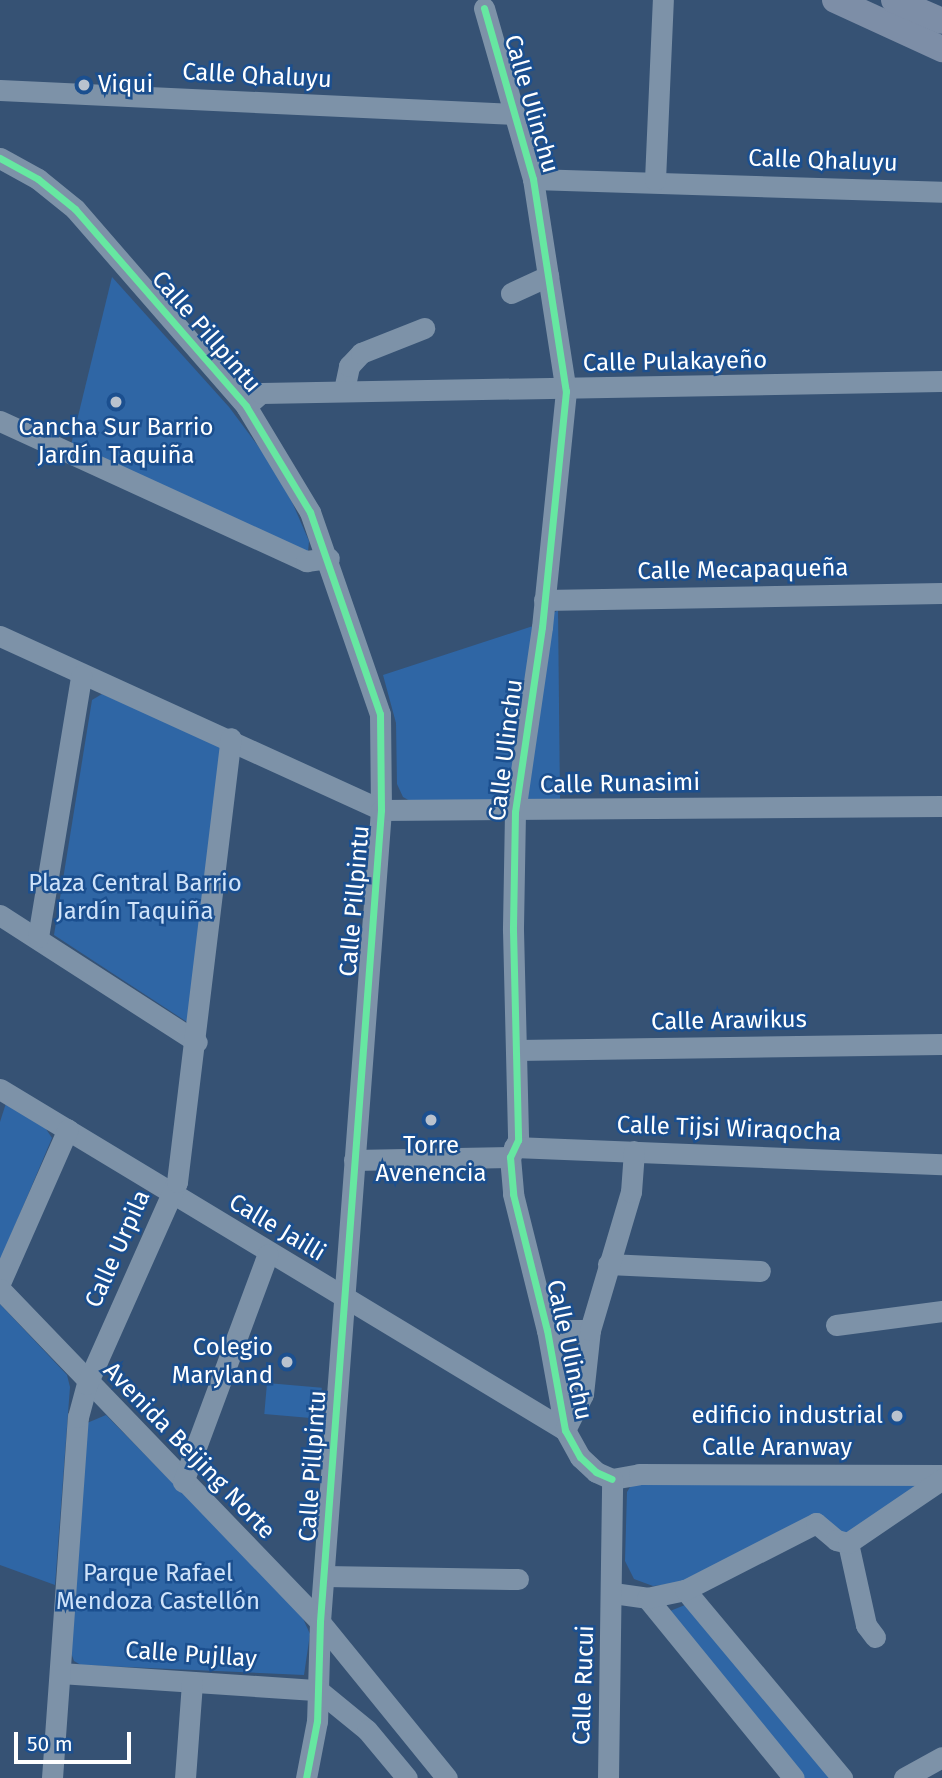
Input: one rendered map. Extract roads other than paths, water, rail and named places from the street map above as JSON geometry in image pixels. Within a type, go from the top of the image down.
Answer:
[{"type":"main road","points":[[835,0],[942,50]]},
{"type":"main road","points":[[894,0],[942,21]]},
{"type":"street","points":[[655,180],[663,0]]},
{"type":"street","name":"Calle Ulinchu","points":[[484,8],[512,114],[533,179],[566,391],[544,600],[515,812],[517,1050],[512,1152],[517,1214],[547,1330],[565,1430],[580,1457],[596,1472],[612,1479]]},
{"type":"street","name":"Calle Qhaluyu","points":[[0,90],[512,114]]},
{"type":"street","name":"Calle Pillpintu","points":[[0,158],[38,179],[75,209],[246,405],[310,512],[329,558],[380,714],[381,810],[320,1622],[318,1690],[306,1778]]},
{"type":"street","name":"Calle Qhaluyu","points":[[533,179],[655,180],[942,192]]},
{"type":"street","points":[[511,293],[548,276]]},
{"type":"street","points":[[344,390],[349,366],[360,353],[425,328]]},
{"type":"street","name":"Calle Pulakayeño","points":[[246,405],[261,393],[344,390],[566,391],[942,381]]},
{"type":"street","points":[[0,421],[306,561],[329,558]]},
{"type":"street","name":"Calle Mecapaqueña","points":[[544,600],[942,593]]},
{"type":"street","name":"Calle Runasimi","points":[[0,636],[81,677],[231,738],[381,810],[515,812],[942,806]]},
{"type":"street","points":[[38,937],[81,677]]},
{"type":"street","name":"Calle Urpila","points":[[52,1778],[78,1417],[87,1384],[177,1182],[197,1042],[231,738]]},
{"type":"street","points":[[0,915],[197,1042]]},
{"type":"street","name":"Calle Arawikus","points":[[517,1050],[942,1044]]},
{"type":"street","name":"Calle Jailli","points":[[0,1089],[268,1254],[565,1430]]},
{"type":"street","points":[[0,1283],[68,1129]]},
{"type":"street","points":[[565,1430],[583,1394],[590,1330],[631,1192],[634,1151]]},
{"type":"street","name":"Calle Tijsi Wiraqocha","points":[[354,1160],[512,1152],[634,1151],[942,1164]]},
{"type":"street","points":[[183,1482],[268,1254]]},
{"type":"street","points":[[608,1264],[760,1271]]},
{"type":"street","name":"Avenida Beijing Norte","points":[[0,1289],[87,1384],[320,1622],[447,1778]]},
{"type":"street","points":[[836,1325],[942,1311]]},
{"type":"street","points":[[547,1330],[590,1330]]},
{"type":"street","name":"Calle Aranway","points":[[612,1479],[639,1474],[942,1477]]},
{"type":"street","points":[[612,1479],[613,1593],[647,1598],[685,1590],[816,1523],[836,1540],[848,1543],[942,1477]]},
{"type":"street","points":[[848,1543],[866,1625],[875,1637]]},
{"type":"street","points":[[324,1576],[518,1579]]},
{"type":"street","points":[[685,1590],[842,1778]]},
{"type":"street","name":"Calle Rucui","points":[[608,1778],[613,1593]]},
{"type":"street","points":[[647,1598],[794,1778]]},
{"type":"street","name":"Calle Pujllay","points":[[60,1673],[318,1690]]},
{"type":"street","points":[[185,1778],[192,1682]]},
{"type":"street","points":[[318,1690],[367,1730],[407,1778]]},
{"type":"street","points":[[904,1778],[942,1758]]},
{"type":"place","name":"Viqui","points":[[84,85]]},
{"type":"place","name":"Cancha Sur Barrio Jardín Taquiña","points":[[116,402]]},
{"type":"place","name":"Torre Avenencia","points":[[431,1120]]},
{"type":"place","name":"Colegio Maryland","points":[[287,1362]]},
{"type":"place","name":"edificio industrial","points":[[897,1416]]},
{"type":"park label","name":"Plaza Central Barrio Jardín Taquiña","points":[[135,898]]},
{"type":"park label","name":"Parque Rafael Mendoza Castellón","points":[[158,1588]]}]
